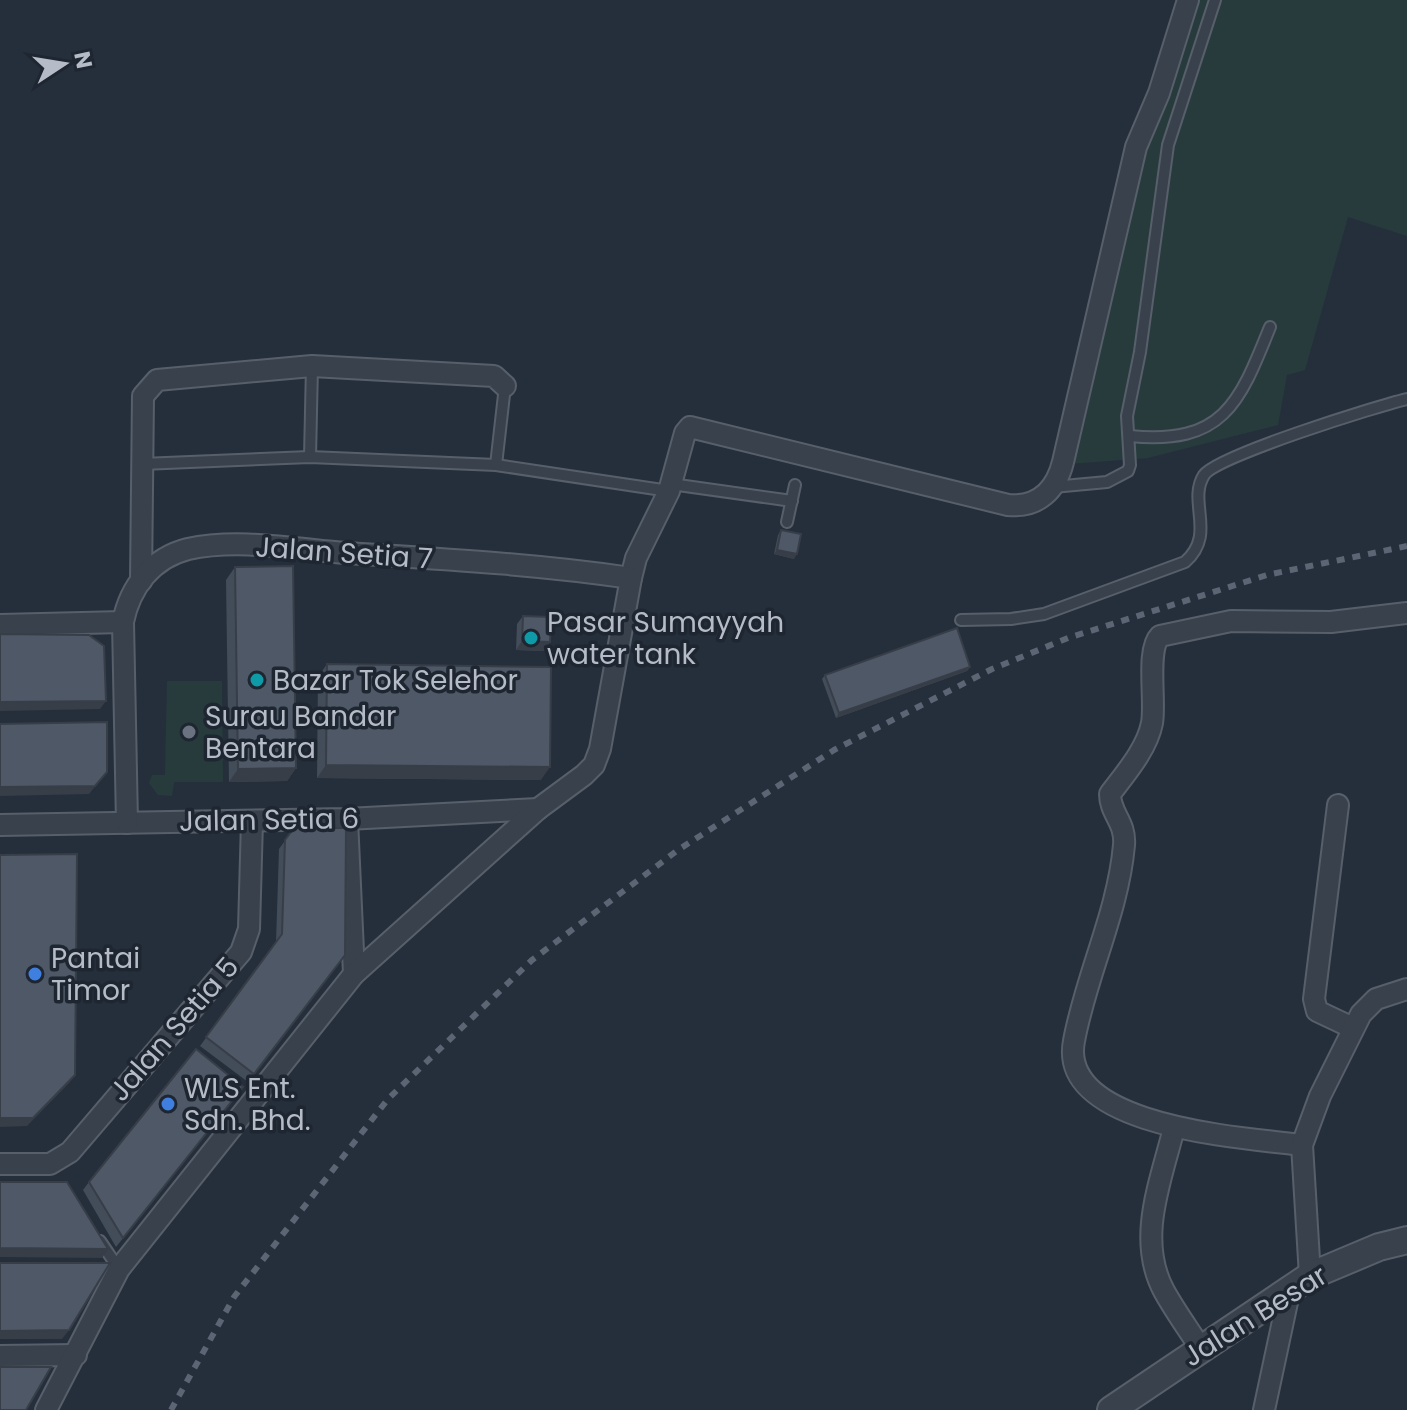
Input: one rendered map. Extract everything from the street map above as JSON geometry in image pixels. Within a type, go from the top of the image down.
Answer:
[{"type":"street","points":[[46,1410],[119,1269],[354,974],[538,809],[594,765],[600,749],[636,558],[670,487],[685,433],[695,426],[1008,505],[1022,507],[1040,500],[1053,487],[1063,462],[1136,147],[1159,93],[1188,0]]},
{"type":"street","points":[[141,581],[143,396],[157,380],[312,366],[494,376],[505,386]]},
{"type":"street","name":"Jalan Setia 7","points":[[127,823],[123,622],[132,592],[159,562],[187,550],[209,547],[271,547],[538,566],[631,578]]},
{"type":"street","points":[[1302,1145],[1174,1128],[1147,1120],[1093,1090],[1073,1058],[1074,1039],[1104,939],[1124,849],[1125,832],[1110,794],[1142,748],[1151,727],[1155,641],[1162,635],[1231,621],[1331,622],[1407,613]]},
{"type":"street","points":[[0,625],[123,622]]},
{"type":"street","points":[[1338,805],[1314,999],[1317,1011],[1353,1028]]},
{"type":"street","name":"Jalan Setia 6","points":[[0,825],[347,819],[538,809]]},
{"type":"street","points":[[347,819],[354,974]]},
{"type":"street","name":"Jalan Setia 5","points":[[0,1164],[54,1170],[241,952],[249,929],[252,821]]},
{"type":"street","points":[[1264,1410],[1299,1285],[1302,1145],[1320,1096],[1353,1028],[1372,1002],[1407,989]]},
{"type":"street","points":[[1174,1128],[1152,1215],[1150,1244],[1163,1289],[1201,1349]]},
{"type":"street","name":"Jalan Besar","points":[[1111,1410],[1299,1285],[1379,1247],[1407,1240]]},
{"type":"street","points":[[0,1356],[76,1355]]},
{"type":"lane","points":[[1053,487],[1107,482],[1128,471],[1130,436],[1127,416],[1140,352],[1168,145],[1215,0]]},
{"type":"lane","points":[[1130,436],[1163,439],[1217,422],[1251,372],[1270,327]]},
{"type":"lane","points":[[310,457],[312,366]]},
{"type":"lane","points":[[496,465],[505,386]]},
{"type":"lane","points":[[961,620],[1011,619],[1044,614],[1185,562],[1196,552],[1201,534],[1200,491],[1204,476],[1215,465],[1407,399]]},
{"type":"lane","points":[[142,464],[310,457],[496,465],[792,501]]},
{"type":"lane","points":[[787,522],[795,485]]},
{"type":"lane","points":[[93,1229],[119,1269]]},
{"type":"green space","points":[[1195,0],[1407,0],[1407,236],[1348,217],[1305,370],[1287,375],[1278,425],[1148,458],[1069,464],[1144,139],[1158,121]]},
{"type":"green space","points":[[167,681],[222,681],[223,782],[174,782],[172,796],[158,795],[149,783],[152,775],[165,775]]},
{"type":"building","points":[[781,530],[801,534],[797,554],[777,550]]},
{"type":"building","name":"Bazar Tok Selehor","points":[[293,566],[296,768],[238,769],[235,567]]},
{"type":"building","points":[[523,616],[551,617],[550,642],[522,641]]},
{"type":"building","points":[[957,628],[970,667],[839,713],[825,675]]},
{"type":"building","points":[[0,634],[89,635],[104,646],[106,701],[0,702]]},
{"type":"building","points":[[327,664],[551,667],[550,767],[326,765]]},
{"type":"building","points":[[107,722],[107,772],[95,786],[0,787],[0,724]]},
{"type":"building","points":[[294,828],[346,828],[345,955],[254,1074],[206,1037],[282,934],[285,840]]},
{"type":"building","name":"Pantai Timor","points":[[77,854],[75,1075],[33,1118],[0,1118],[0,855]]},
{"type":"building","points":[[196,1049],[243,1087],[123,1238],[89,1182]]},
{"type":"building","points":[[0,1182],[67,1182],[108,1249],[0,1248]]},
{"type":"building","points":[[0,1263],[110,1263],[69,1330],[0,1331]]},
{"type":"building","points":[[0,1367],[51,1367],[26,1410],[0,1410]]},
{"type":"railway","points":[[171,1410],[234,1297],[388,1099],[532,960],[678,850],[834,750],[992,669],[1068,638],[1267,575],[1407,546]]},
{"type":"place","name":"Pasar Sumayyah water tank","points":[[531,638]]},
{"type":"place","name":"Bazar Tok Selehor","points":[[257,680]]},
{"type":"place","name":"Surau Bandar Bentara","points":[[189,732]]},
{"type":"place","name":"Pantai Timor","points":[[35,974]]},
{"type":"place","name":"WLS Ent. Sdn. Bhd.","points":[[168,1104]]}]
